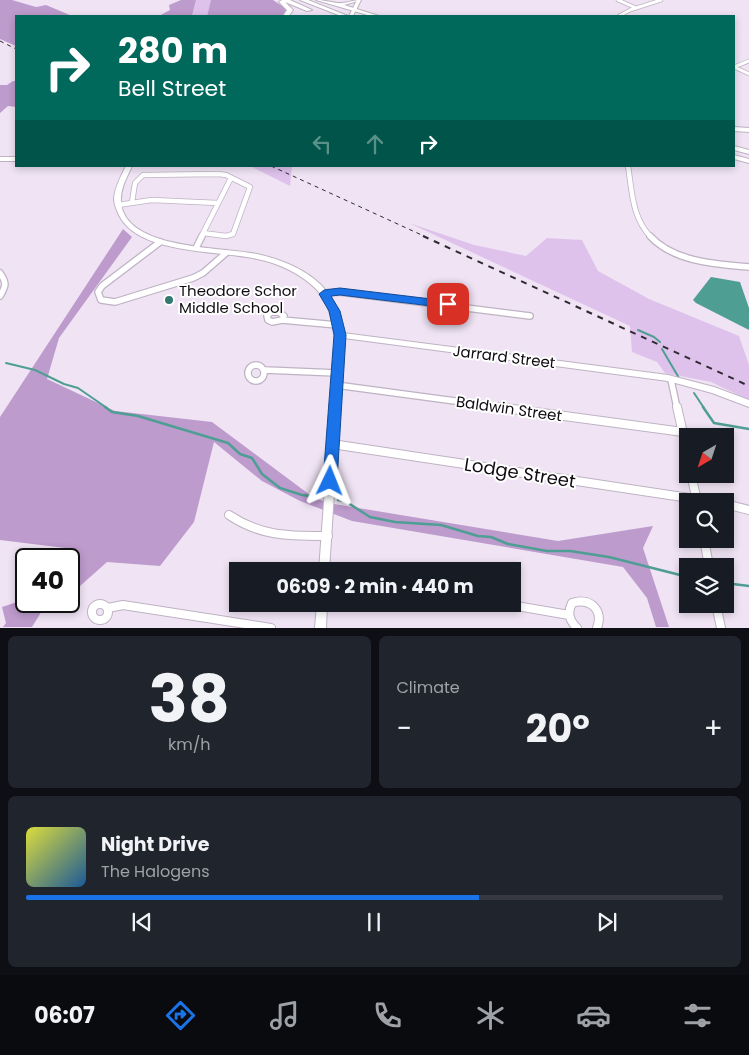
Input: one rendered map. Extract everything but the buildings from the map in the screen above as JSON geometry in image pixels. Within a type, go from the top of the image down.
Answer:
[{"type":"highway","points":[[279,0],[289,8],[286,15]]},
{"type":"highway","points":[[285,0],[321,14]]},
{"type":"highway","points":[[303,0],[342,15]]},
{"type":"highway","points":[[319,0],[343,5],[358,0],[360,8],[372,15]]},
{"type":"highway","points":[[327,2],[352,13],[367,15]]},
{"type":"highway","points":[[735,148],[749,152]]},
{"type":"highway","points":[[735,157],[749,161]]},
{"type":"street","points":[[352,13],[358,0]]},
{"type":"street","points":[[618,0],[636,8]]},
{"type":"street","points":[[622,15],[636,8],[661,0]]},
{"type":"street","points":[[735,67],[749,61]]},
{"type":"street","points":[[735,67],[749,74]]},
{"type":"street","points":[[735,129],[749,130]]},
{"type":"street","points":[[0,159],[15,159]]},
{"type":"street","points":[[128,167],[119,191],[118,205],[122,216],[136,231],[160,242],[210,251],[250,255],[287,266],[314,283],[324,294],[334,311],[340,335],[332,444],[327,562]]},
{"type":"street","points":[[628,167],[637,215],[647,235],[663,247],[698,261],[749,266]]},
{"type":"street","points":[[132,202],[133,183],[136,178],[143,175],[218,174],[226,175],[250,187],[233,234],[226,236],[203,233]]},
{"type":"street","points":[[196,248],[231,178]]},
{"type":"street","points":[[118,205],[132,202],[169,200],[218,203]]},
{"type":"street","points":[[160,242],[102,286],[98,292],[99,298],[107,302],[120,301],[193,278],[203,273],[226,253]]},
{"type":"street","points":[[210,251],[214,262]]},
{"type":"street","points":[[0,273],[6,280],[6,286],[0,296]]},
{"type":"street","points":[[324,294],[340,292],[530,316]]},
{"type":"street","points":[[461,306],[464,294]]},
{"type":"street","points":[[282,320],[337,325]]},
{"type":"street","name":"Jarrard Street","points":[[340,335],[668,378],[714,390],[749,404]]},
{"type":"street","points":[[265,370],[337,373]]},
{"type":"street","points":[[668,378],[671,380],[682,428]]},
{"type":"street","name":"Baldwin Street","points":[[336,385],[679,431]]},
{"type":"street","name":"Lodge Street","points":[[332,444],[679,497]]},
{"type":"street","points":[[734,506],[749,510]]},
{"type":"street","points":[[229,515],[244,526],[264,533],[328,536]]},
{"type":"street","points":[[577,628],[570,621],[568,611],[572,603],[586,601],[598,611],[600,621],[597,628]]},
{"type":"street","points":[[108,608],[123,605],[271,628]]},
{"type":"street","points":[[521,607],[569,615]]},
{"type":"street","points":[[320,628],[321,612]]},
{"type":"street","points":[[718,613],[721,628]]},
{"type":"shaded area","points":[[0,0],[12,0],[36,7],[46,5],[70,15],[15,15],[15,46],[0,39]]},
{"type":"shaded area","points":[[181,0],[196,0],[192,15],[161,15],[170,10],[169,5]]},
{"type":"shaded area","points":[[196,0],[211,0],[207,15],[192,15]]},
{"type":"shaded area","points":[[211,0],[273,0],[288,10],[284,15],[207,15]]},
{"type":"shaded area","points":[[15,81],[15,107],[8,106],[0,113],[0,85],[7,85]]},
{"type":"shaded area","points":[[252,167],[292,167],[290,186]]},
{"type":"shaded area","points":[[409,223],[474,245],[526,256],[547,238],[582,240],[598,271],[649,299],[739,336],[749,365],[749,400],[711,382],[665,373],[657,362],[632,352],[630,326]]},
{"type":"shaded area","points":[[123,229],[132,237],[59,338],[47,379],[115,411],[212,422],[314,498],[334,504],[558,541],[653,526],[643,548],[669,627],[656,627],[647,598],[623,567],[352,521],[300,501],[262,481],[214,442],[194,522],[160,566],[107,562],[80,586],[80,548],[0,540],[0,417]]},
{"type":"shaded area","points":[[711,277],[740,282],[749,308],[749,330],[693,300]]},
{"type":"shaded area","points":[[15,603],[15,613],[41,613],[32,627],[3,627],[6,623],[2,607]]},
{"type":"waterway","points":[[638,330],[654,337],[660,342]]},
{"type":"waterway","points":[[662,349],[679,378]]},
{"type":"waterway","points":[[6,363],[35,370],[64,384],[78,388],[107,408]]},
{"type":"waterway","points":[[694,393],[704,408]]},
{"type":"waterway","points":[[105,407],[112,412],[138,416],[228,443],[240,454],[252,458],[262,474],[280,488],[302,495],[318,497]]},
{"type":"waterway","points":[[703,407],[714,423],[749,429]]},
{"type":"waterway","points":[[338,500],[345,501],[370,517],[395,522],[441,525],[478,536],[491,537],[508,544],[547,551],[570,551],[609,557],[679,575]]},
{"type":"waterway","points":[[734,584],[749,586]]},
{"type":"railway","points":[[0,41],[15,48]]},
{"type":"railway","points":[[273,167],[426,237]]},
{"type":"railway","points":[[423,236],[749,386]]},
{"type":"place","name":"Theodore Schor Middle School","points":[[169,300]]},
{"type":"route","points":[[330,481],[340,335],[334,311],[330,301],[324,294],[340,292],[448,304]]}]
